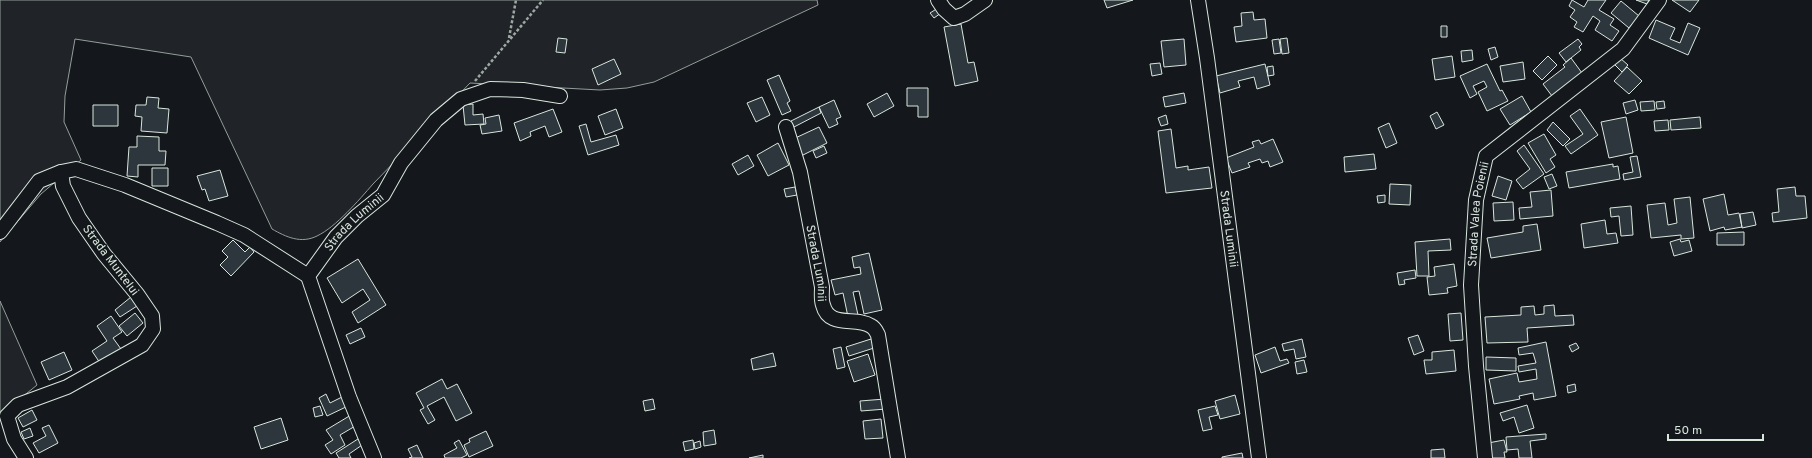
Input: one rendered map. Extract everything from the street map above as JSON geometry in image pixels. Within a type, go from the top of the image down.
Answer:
[{"type":"street","points":[[938,0],[954,18],[965,14],[985,0]]},
{"type":"street","name":"Strada Luminii","points":[[1198,0],[1207,58],[1259,458]]},
{"type":"street","name":"Strada Valea Poienii","points":[[1486,458],[1476,366],[1471,285],[1476,200],[1486,156],[1623,49],[1659,0]]},
{"type":"street","name":"Strada Luminii","points":[[308,276],[336,237],[357,216],[382,195],[401,163],[436,120],[461,99],[490,89],[523,90],[560,96]]},
{"type":"street","name":"Strada Luminii","points":[[786,127],[800,172],[822,287],[823,306],[827,314],[834,320],[869,324],[874,328],[878,335],[898,458]]},
{"type":"street","points":[[0,232],[39,181],[76,168],[125,185],[244,235],[308,276],[348,397],[374,458]]},
{"type":"street","name":"Strada Muntelui","points":[[26,458],[14,439],[4,418],[18,405],[67,387],[142,344],[153,329],[152,316],[137,294],[104,254],[79,218],[63,186],[61,172]]},
{"type":"path","points":[[509,38],[516,0]]},
{"type":"path","points":[[461,99],[509,38],[543,0]]},
{"type":"shaded area","points":[[0,0],[817,0],[818,5],[654,82],[627,88],[600,90],[470,83],[339,220],[317,236],[305,239],[288,237],[272,229],[191,57],[75,39],[65,96],[64,122],[81,160],[41,194],[0,242]]},
{"type":"shaded area","points":[[0,301],[37,385],[0,415]]},
{"type":"building","points":[[1104,0],[1133,0],[1107,8]]},
{"type":"building","points":[[1572,0],[1584,7],[1588,0],[1606,0],[1599,10],[1614,19],[1610,25],[1619,31],[1612,41],[1595,30],[1600,21],[1593,16],[1583,32],[1574,27],[1577,22],[1570,17],[1575,10],[1569,6]]},
{"type":"building","points":[[1636,0],[1649,0],[1647,4]]},
{"type":"building","points":[[1672,0],[1699,0],[1690,12]]},
{"type":"building","points":[[1621,1],[1639,16],[1629,28],[1611,13]]},
{"type":"building","points":[[938,8],[941,13],[934,18],[930,13]]},
{"type":"building","points":[[1253,12],[1254,20],[1265,19],[1267,38],[1236,42],[1234,27],[1242,26],[1241,13]]},
{"type":"building","points":[[1656,20],[1675,28],[1670,39],[1680,43],[1688,23],[1700,28],[1688,55],[1649,38]]},
{"type":"building","points":[[961,24],[968,63],[974,62],[978,81],[955,86],[944,27]]},
{"type":"building","points":[[1441,26],[1447,26],[1447,37],[1441,37]]},
{"type":"building","points":[[558,38],[567,39],[565,53],[556,52]]},
{"type":"building","points":[[1287,38],[1289,53],[1282,54],[1280,39]]},
{"type":"building","points":[[1184,39],[1186,65],[1164,67],[1161,41]]},
{"type":"building","points":[[1279,39],[1281,53],[1274,54],[1272,40]]},
{"type":"building","points":[[1578,39],[1582,44],[1579,47],[1581,50],[1566,62],[1559,53]]},
{"type":"building","points":[[1495,47],[1498,57],[1491,60],[1488,49]]},
{"type":"building","points":[[1472,50],[1473,60],[1462,62],[1461,51]]},
{"type":"building","points":[[1452,56],[1455,77],[1435,80],[1432,59]]},
{"type":"building","points":[[1548,56],[1557,65],[1542,80],[1533,71]]},
{"type":"building","points":[[1571,58],[1582,73],[1552,96],[1543,84],[1565,67],[1563,65]]},
{"type":"building","points":[[1620,58],[1628,65],[1622,72],[1614,64]]},
{"type":"building","points":[[614,59],[621,74],[598,85],[592,69]]},
{"type":"building","points":[[1523,62],[1525,79],[1503,82],[1500,66]]},
{"type":"building","points":[[1160,63],[1162,74],[1152,76],[1150,64]]},
{"type":"building","points":[[1265,64],[1270,85],[1257,89],[1254,77],[1238,81],[1240,87],[1220,93],[1216,76]]},
{"type":"building","points":[[1487,64],[1500,91],[1502,90],[1508,101],[1487,111],[1478,92],[1487,87],[1484,81],[1473,86],[1477,94],[1470,98],[1460,76]]},
{"type":"building","points":[[1273,66],[1274,75],[1268,76],[1267,67]]},
{"type":"building","points":[[1627,67],[1642,81],[1629,94],[1614,81]]},
{"type":"building","points":[[779,75],[790,101],[787,103],[791,111],[782,115],[767,80]]},
{"type":"building","points":[[907,88],[928,88],[928,117],[918,117],[918,106],[907,106]]},
{"type":"building","points":[[887,93],[894,106],[874,117],[867,104]]},
{"type":"building","points":[[1184,93],[1186,103],[1165,107],[1163,97]]},
{"type":"building","points":[[1522,96],[1531,112],[1510,125],[1500,109]]},
{"type":"building","points":[[147,97],[159,98],[158,108],[169,109],[167,133],[141,131],[142,117],[135,116],[136,105],[146,105]]},
{"type":"building","points":[[762,97],[770,115],[756,122],[747,103]]},
{"type":"building","points":[[834,100],[841,117],[836,119],[838,124],[829,128],[819,107]]},
{"type":"building","points":[[1635,100],[1638,110],[1626,114],[1623,103]]},
{"type":"building","points":[[1654,101],[1655,110],[1641,111],[1640,102]]},
{"type":"building","points":[[1664,101],[1665,108],[1657,109],[1656,102]]},
{"type":"building","points":[[473,104],[473,115],[483,114],[484,124],[465,125],[463,105]]},
{"type":"building","points":[[93,105],[118,105],[118,126],[93,126]]},
{"type":"building","points":[[819,107],[821,113],[794,127],[791,121]]},
{"type":"building","points":[[553,109],[562,132],[549,137],[545,126],[530,132],[531,136],[520,141],[514,123]]},
{"type":"building","points":[[616,109],[623,128],[605,135],[598,116]]},
{"type":"building","points":[[1580,109],[1598,135],[1571,154],[1565,146],[1583,134],[1570,116]]},
{"type":"building","points":[[1437,112],[1444,125],[1436,129],[1430,116]]},
{"type":"building","points":[[499,115],[502,131],[482,134],[480,125],[486,124],[485,118]]},
{"type":"building","points":[[1166,115],[1168,124],[1161,126],[1158,118]]},
{"type":"building","points":[[1626,117],[1633,153],[1609,158],[1601,122]]},
{"type":"building","points":[[1700,117],[1701,128],[1671,130],[1670,120]]},
{"type":"building","points":[[1668,120],[1669,130],[1655,131],[1654,121]]},
{"type":"building","points":[[1553,122],[1570,139],[1563,146],[1547,130]]},
{"type":"building","points":[[1389,123],[1397,143],[1386,148],[1378,128]]},
{"type":"building","points":[[586,124],[591,142],[616,135],[619,145],[588,155],[579,126]]},
{"type":"building","points":[[819,127],[827,143],[799,157],[791,140]]},
{"type":"building","points":[[1171,129],[1176,168],[1188,166],[1188,170],[1209,167],[1212,188],[1166,193],[1158,131]]},
{"type":"building","points":[[1544,134],[1556,155],[1550,159],[1555,167],[1546,173],[1528,143]]},
{"type":"building","points":[[137,136],[159,137],[159,151],[166,151],[165,165],[138,165],[138,177],[127,176],[129,147],[137,147]]},
{"type":"building","points":[[1273,139],[1283,162],[1270,167],[1268,161],[1262,163],[1260,159],[1248,163],[1250,167],[1232,173],[1226,158],[1254,147],[1252,142],[1259,140],[1261,144]]},
{"type":"building","points":[[778,143],[789,165],[768,176],[757,155]]},
{"type":"building","points":[[1524,145],[1544,174],[1523,189],[1516,180],[1530,169],[1517,151]]},
{"type":"building","points":[[824,146],[827,153],[816,158],[813,151]]},
{"type":"building","points":[[1374,154],[1376,169],[1345,172],[1344,157]]},
{"type":"building","points":[[748,155],[754,166],[738,175],[732,164]]},
{"type":"building","points":[[1637,156],[1641,177],[1624,180],[1623,174],[1633,172],[1630,157]]},
{"type":"building","points":[[1613,164],[1613,167],[1618,166],[1620,179],[1569,188],[1566,172]]},
{"type":"building","points":[[152,168],[168,168],[168,186],[152,186]]},
{"type":"building","points":[[220,170],[228,196],[209,201],[205,189],[202,190],[197,176]]},
{"type":"building","points":[[1552,174],[1557,186],[1549,189],[1544,177]]},
{"type":"building","points":[[1498,176],[1512,181],[1506,200],[1492,196]]},
{"type":"building","points":[[1390,184],[1411,185],[1410,205],[1389,204]]},
{"type":"building","points":[[795,187],[797,195],[786,197],[784,189]]},
{"type":"building","points":[[1795,187],[1796,196],[1805,196],[1807,218],[1773,222],[1772,213],[1779,212],[1777,189]]},
{"type":"building","points":[[1551,190],[1553,216],[1520,219],[1519,208],[1532,207],[1530,192]]},
{"type":"building","points":[[1724,194],[1728,215],[1739,213],[1742,227],[1725,230],[1724,227],[1710,231],[1703,199]]},
{"type":"building","points":[[1385,195],[1385,202],[1378,203],[1377,196]]},
{"type":"building","points":[[1690,197],[1694,238],[1681,239],[1681,235],[1651,238],[1647,205],[1665,203],[1668,225],[1677,223],[1674,199]]},
{"type":"building","points":[[1513,202],[1514,220],[1494,221],[1493,203]]},
{"type":"building","points":[[1631,206],[1633,235],[1621,236],[1619,216],[1611,217],[1610,208]]},
{"type":"building","points":[[1753,212],[1756,225],[1742,228],[1740,214]]},
{"type":"building","points":[[1605,220],[1607,234],[1616,233],[1618,243],[1584,248],[1581,224]]},
{"type":"building","points":[[1537,224],[1541,250],[1491,258],[1487,238],[1523,232],[1523,226]]},
{"type":"building","points":[[1744,232],[1744,245],[1717,245],[1717,233]]},
{"type":"building","points":[[1450,239],[1451,250],[1428,251],[1429,276],[1417,276],[1415,242]]},
{"type":"building","points":[[1680,239],[1681,242],[1689,240],[1692,251],[1674,256],[1670,242]]},
{"type":"building","points":[[233,240],[245,252],[250,247],[254,252],[231,276],[220,265],[228,257],[222,251]]},
{"type":"building","points":[[869,253],[882,310],[864,314],[859,291],[853,292],[858,315],[848,317],[843,293],[835,295],[831,280],[861,274],[860,267],[854,268],[852,257]]},
{"type":"building","points":[[358,259],[386,305],[358,323],[352,312],[370,300],[363,289],[342,303],[327,278]]},
{"type":"building","points":[[1454,264],[1457,286],[1447,288],[1448,293],[1429,295],[1427,277],[1435,276],[1434,267]]},
{"type":"building","points":[[1415,270],[1416,278],[1404,280],[1405,284],[1399,285],[1397,273]]},
{"type":"building","points":[[131,297],[137,306],[120,317],[115,310]]},
{"type":"building","points":[[1554,305],[1555,316],[1573,315],[1574,325],[1527,328],[1528,342],[1487,343],[1485,317],[1521,315],[1521,307],[1534,306],[1535,315],[1544,314],[1544,306]]},
{"type":"building","points":[[135,313],[143,323],[127,336],[119,326]]},
{"type":"building","points":[[1461,313],[1463,340],[1450,341],[1448,314]]},
{"type":"building","points":[[111,316],[122,332],[113,338],[121,349],[100,363],[92,351],[107,341],[97,326]]},
{"type":"building","points":[[361,328],[365,337],[350,344],[346,335]]},
{"type":"building","points":[[1418,335],[1424,351],[1414,355],[1408,338]]},
{"type":"building","points":[[871,339],[874,348],[849,356],[846,347]]},
{"type":"building","points":[[1302,339],[1306,357],[1296,359],[1294,349],[1284,351],[1282,344]]},
{"type":"building","points":[[1546,342],[1556,396],[1534,400],[1533,393],[1519,396],[1520,399],[1494,404],[1489,379],[1517,373],[1519,382],[1537,379],[1536,369],[1519,372],[1518,366],[1536,363],[1533,353],[1519,355],[1518,348]]},
{"type":"building","points":[[1576,343],[1579,348],[1572,352],[1569,346]]},
{"type":"building","points":[[841,347],[845,367],[837,369],[833,349]]},
{"type":"building","points":[[1275,347],[1280,361],[1287,359],[1289,363],[1261,373],[1255,355]]},
{"type":"building","points":[[1454,350],[1456,371],[1426,374],[1424,360],[1432,360],[1432,352]]},
{"type":"building","points":[[64,352],[72,370],[49,380],[41,362]]},
{"type":"building","points":[[773,353],[776,366],[753,370],[751,359]]},
{"type":"building","points":[[868,354],[875,375],[854,382],[847,361]]},
{"type":"building","points":[[1486,357],[1516,358],[1516,371],[1486,370]]},
{"type":"building","points":[[1304,360],[1307,372],[1297,374],[1295,362]]},
{"type":"building","points":[[442,379],[447,389],[457,384],[472,413],[456,421],[444,397],[427,406],[435,420],[428,424],[420,410],[424,408],[416,393]]},
{"type":"building","points":[[1575,384],[1576,391],[1568,393],[1567,386]]},
{"type":"building","points":[[326,394],[330,403],[344,396],[348,406],[327,416],[319,398]]},
{"type":"building","points":[[1235,395],[1240,414],[1220,419],[1215,401]]},
{"type":"building","points":[[653,399],[655,409],[645,411],[643,401]]},
{"type":"building","points":[[885,399],[886,409],[861,411],[860,401]]},
{"type":"building","points":[[1527,405],[1534,428],[1519,433],[1514,417],[1503,421],[1500,413]]},
{"type":"building","points":[[320,406],[323,415],[315,417],[313,408]]},
{"type":"building","points":[[1215,406],[1218,415],[1209,417],[1212,429],[1203,431],[1198,410]]},
{"type":"building","points":[[32,410],[37,420],[23,427],[18,418]]},
{"type":"building","points":[[351,415],[357,425],[340,435],[345,445],[331,454],[325,445],[333,440],[326,430]]},
{"type":"building","points":[[281,418],[288,440],[261,449],[254,427]]},
{"type":"building","points":[[881,419],[883,438],[865,439],[863,421]]},
{"type":"building","points":[[49,425],[58,443],[39,453],[33,443],[46,436],[42,428]]},
{"type":"building","points":[[30,428],[33,436],[24,439],[21,432]]},
{"type":"building","points":[[714,430],[716,444],[704,446],[703,432]]},
{"type":"building","points":[[486,431],[493,446],[469,457],[464,445],[470,442],[469,439]]},
{"type":"building","points":[[1546,434],[1546,439],[1530,441],[1532,458],[1519,458],[1518,449],[1507,450],[1506,437]]},
{"type":"building","points":[[361,437],[365,443],[349,454],[351,458],[339,458],[336,453]]},
{"type":"building","points":[[459,440],[467,455],[461,458],[445,458],[444,455],[457,448],[454,443]]},
{"type":"building","points":[[693,440],[694,449],[685,451],[683,442]]},
{"type":"building","points":[[1504,440],[1507,452],[1504,452],[1505,458],[1491,458],[1488,443]]},
{"type":"building","points":[[700,441],[701,447],[695,449],[694,443]]},
{"type":"building","points":[[417,445],[423,458],[409,458],[412,457],[408,449]]},
{"type":"building","points":[[1444,449],[1445,458],[1431,458],[1431,450]]},
{"type":"building","points":[[1242,453],[1243,458],[1222,458],[1222,457]]},
{"type":"building","points":[[763,455],[763,458],[749,458]]}]
